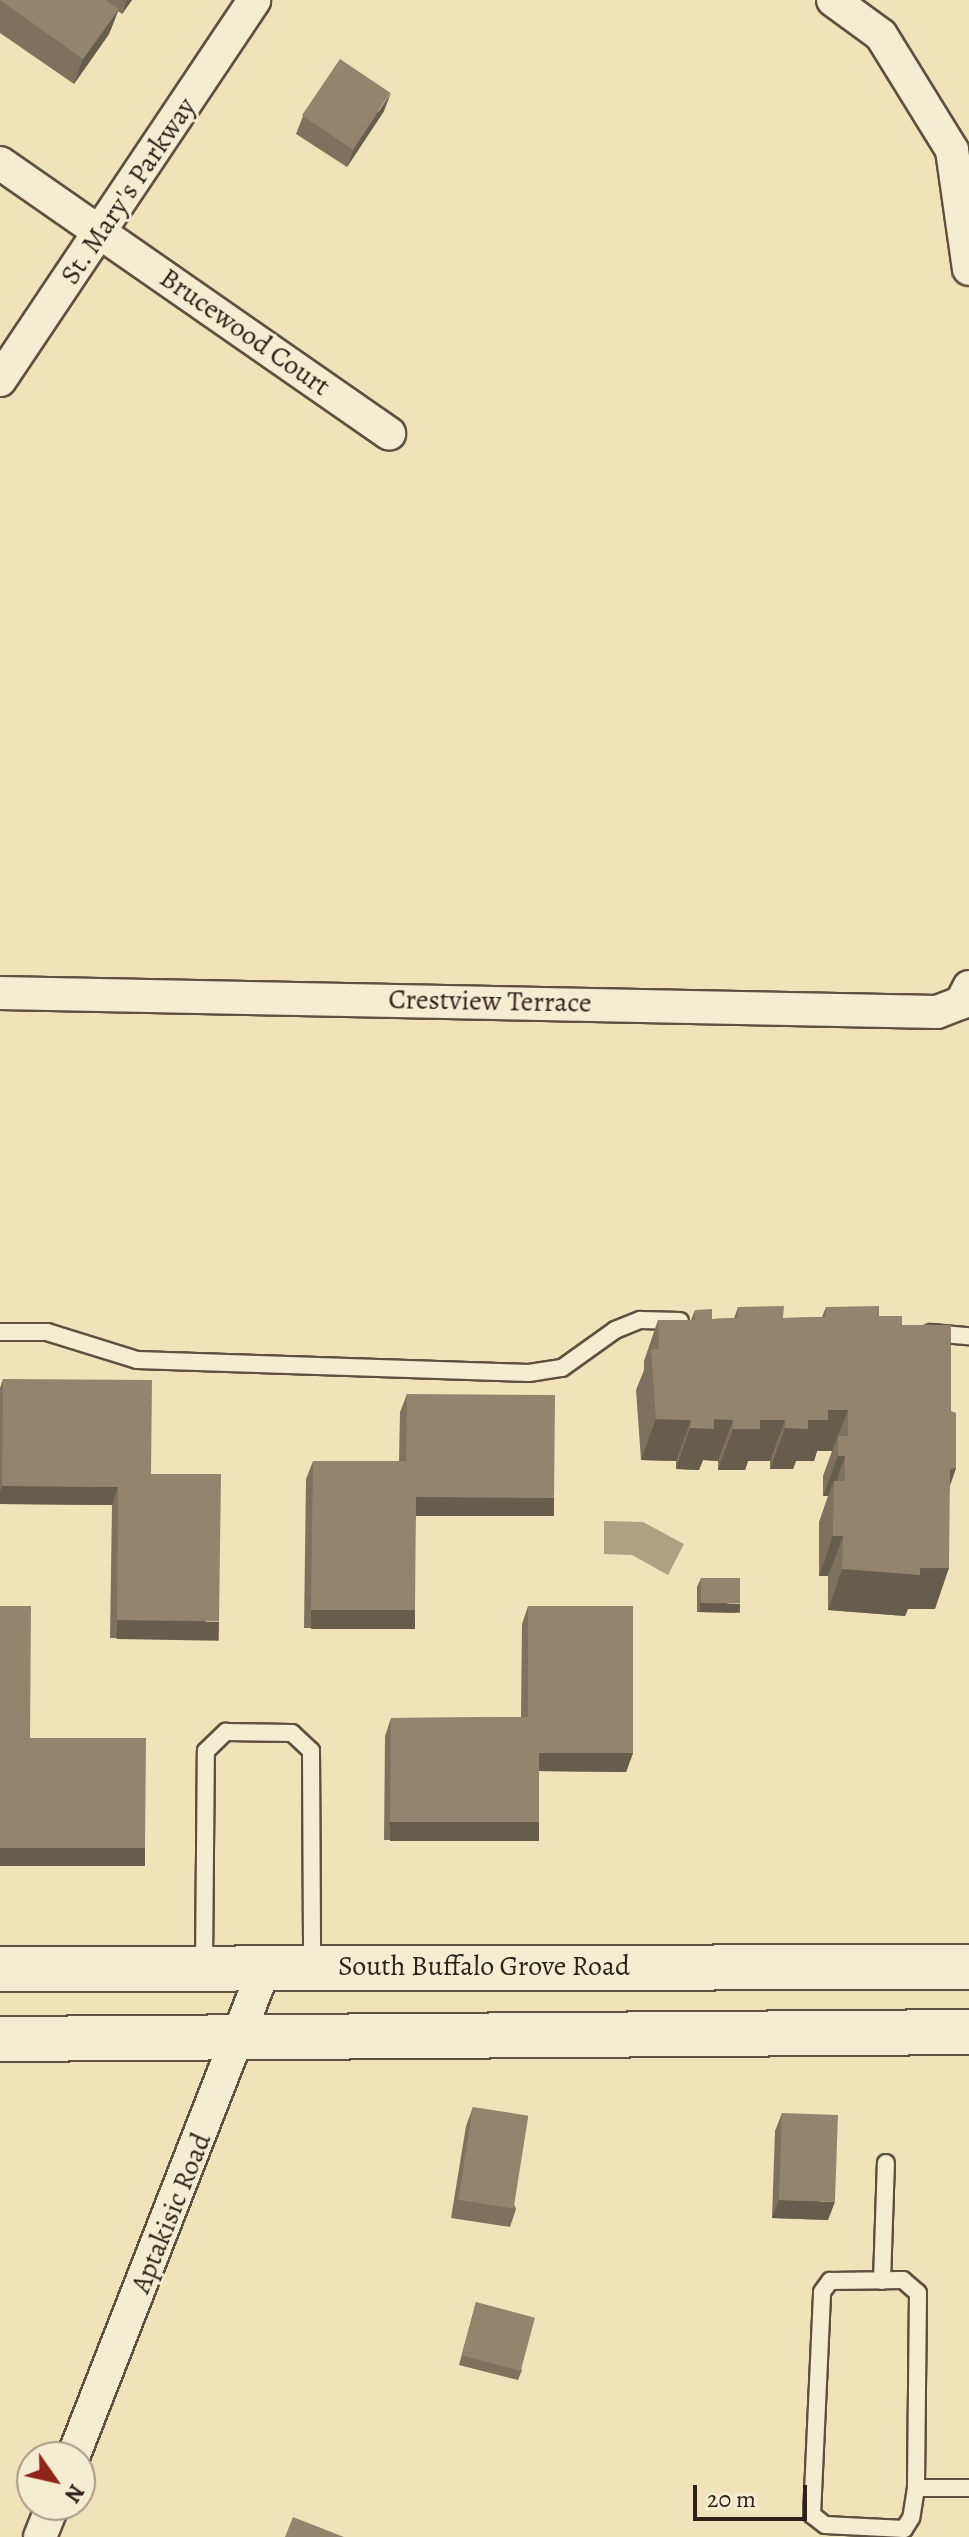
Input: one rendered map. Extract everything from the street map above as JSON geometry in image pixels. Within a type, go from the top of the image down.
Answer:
[{"type":"main road","name":"South Buffalo Grove Road","points":[[0,1969],[969,1967]]},
{"type":"main road","points":[[0,2039],[969,2032]]},
{"type":"street","name":"St. Mary's Parkway","points":[[0,380],[102,232],[254,0]]},
{"type":"street","points":[[833,0],[881,35],[952,150],[969,269]]},
{"type":"street","name":"Brucewood Court","points":[[0,163],[389,433]]},
{"type":"street","name":"Crestview Terrace","points":[[0,993],[937,1012],[961,1003],[969,987]]},
{"type":"street","name":"Aptakisic Road","points":[[79,2441],[241,2037],[265,1967]]},
{"type":"lane","points":[[0,1332],[47,1332],[137,1360],[529,1373],[562,1368],[615,1330],[640,1320],[701,1322]]},
{"type":"lane","points":[[916,1332],[969,1336]]},
{"type":"lane","points":[[204,1967],[206,1751],[226,1732],[292,1733],[311,1751],[312,1966]]},
{"type":"lane","points":[[882,2281],[886,2163]]},
{"type":"lane","points":[[903,2280],[918,2293],[916,2488],[904,2529],[825,2525],[812,2515],[822,2292],[830,2281],[903,2280]]},
{"type":"lane","points":[[916,2488],[969,2488]]},
{"type":"shaded area","points":[[604,1521],[643,1522],[684,1544],[668,1575],[632,1555],[604,1554]]},
{"type":"building","points":[[0,0],[106,0],[119,9],[83,59]]},
{"type":"building","points":[[340,59],[391,93],[353,149],[302,115]]},
{"type":"building","points":[[784,1306],[783,1318],[826,1317],[826,1307],[879,1306],[879,1316],[902,1316],[902,1325],[951,1325],[951,1411],[956,1413],[956,1468],[950,1469],[949,1568],[920,1568],[920,1575],[842,1569],[843,1536],[833,1536],[834,1481],[845,1481],[845,1456],[838,1456],[838,1436],[848,1436],[848,1410],[828,1410],[828,1420],[808,1420],[808,1429],[785,1428],[785,1420],[760,1420],[760,1429],[733,1429],[733,1420],[714,1419],[714,1429],[690,1428],[691,1420],[656,1419],[651,1349],[659,1349],[658,1320],[695,1320],[695,1310],[712,1309],[712,1319],[738,1318],[738,1307]]},
{"type":"building","points":[[3,1379],[152,1380],[151,1474],[221,1474],[219,1621],[117,1620],[118,1487],[2,1486]]},
{"type":"building","points":[[407,1394],[555,1395],[554,1498],[416,1497],[415,1610],[311,1610],[313,1461],[406,1461]]},
{"type":"building","points":[[701,1578],[740,1578],[740,1603],[701,1603]]},
{"type":"building","points":[[0,1606],[31,1606],[30,1738],[146,1738],[145,1848],[0,1848]]},
{"type":"building","points":[[528,1606],[633,1606],[633,1753],[539,1753],[539,1822],[390,1822],[391,1718],[528,1717]]},
{"type":"building","points":[[473,2107],[528,2116],[514,2209],[458,2200]]},
{"type":"building","points":[[782,2113],[838,2115],[835,2202],[779,2200]]},
{"type":"building","points":[[476,2302],[535,2318],[521,2371],[462,2355]]},
{"type":"building","points":[[293,2517],[344,2537],[285,2537]]}]
